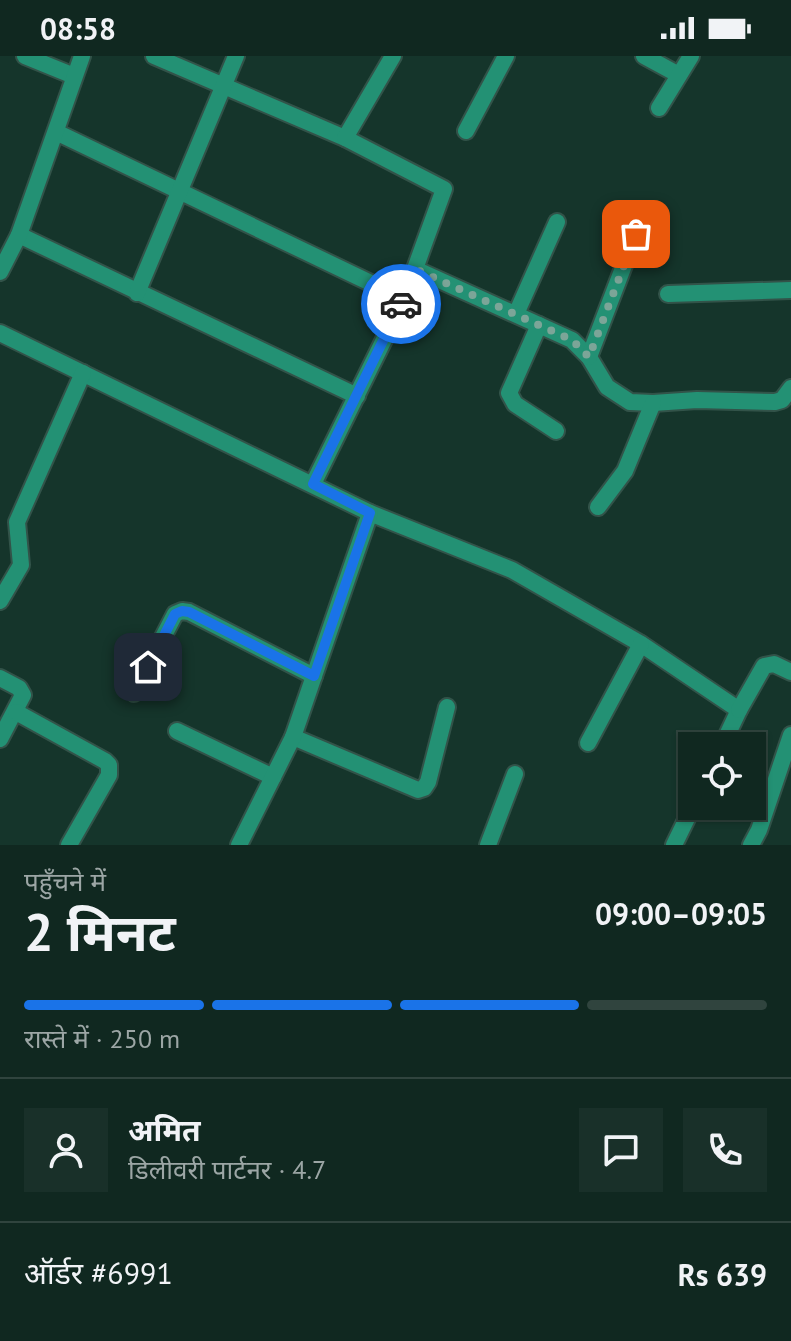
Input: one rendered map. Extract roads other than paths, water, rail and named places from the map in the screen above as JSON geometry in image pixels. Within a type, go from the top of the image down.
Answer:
[{"type":"street","points":[[25,56],[74,76]]},
{"type":"street","points":[[0,272],[56,132],[82,56]]},
{"type":"street","points":[[154,56],[345,138],[444,189],[404,299],[313,484]]},
{"type":"street","points":[[137,293],[236,56]]},
{"type":"street","points":[[345,138],[393,56]]},
{"type":"street","points":[[466,131],[506,56]]},
{"type":"street","points":[[644,56],[679,75]]},
{"type":"street","points":[[659,108],[691,56]]},
{"type":"street","points":[[56,132],[404,299]]},
{"type":"street","points":[[516,314],[557,222]]},
{"type":"street","points":[[589,357],[636,234]]},
{"type":"street","points":[[10,241],[137,293],[357,396]]},
{"type":"street","points":[[415,269],[572,340],[589,357],[607,387],[630,402],[775,402],[782,400],[791,388]]},
{"type":"street","points":[[668,294],[791,290]]},
{"type":"street","points":[[539,325],[509,393],[515,404],[556,431]]},
{"type":"street","points":[[0,333],[370,513],[512,570],[641,644],[739,710]]},
{"type":"street","points":[[0,601],[21,565],[17,522],[83,373]]},
{"type":"street","points":[[598,507],[629,463],[653,403]]},
{"type":"street","points":[[239,845],[293,737],[370,513]]},
{"type":"street","points":[[134,693],[175,614],[182,611],[314,676]]},
{"type":"street","points":[[588,743],[641,644]]},
{"type":"street","points":[[729,732],[764,666],[774,664],[791,672]]},
{"type":"street","points":[[0,678],[22,692],[16,712],[0,739]]},
{"type":"street","points":[[293,737],[418,790],[428,782],[447,707]]},
{"type":"street","points":[[16,712],[109,765],[109,775],[69,845]]},
{"type":"street","points":[[177,731],[273,777]]},
{"type":"street","points":[[751,845],[791,735]]},
{"type":"street","points":[[489,845],[515,774]]},
{"type":"street","points":[[674,845],[686,820]]}]
